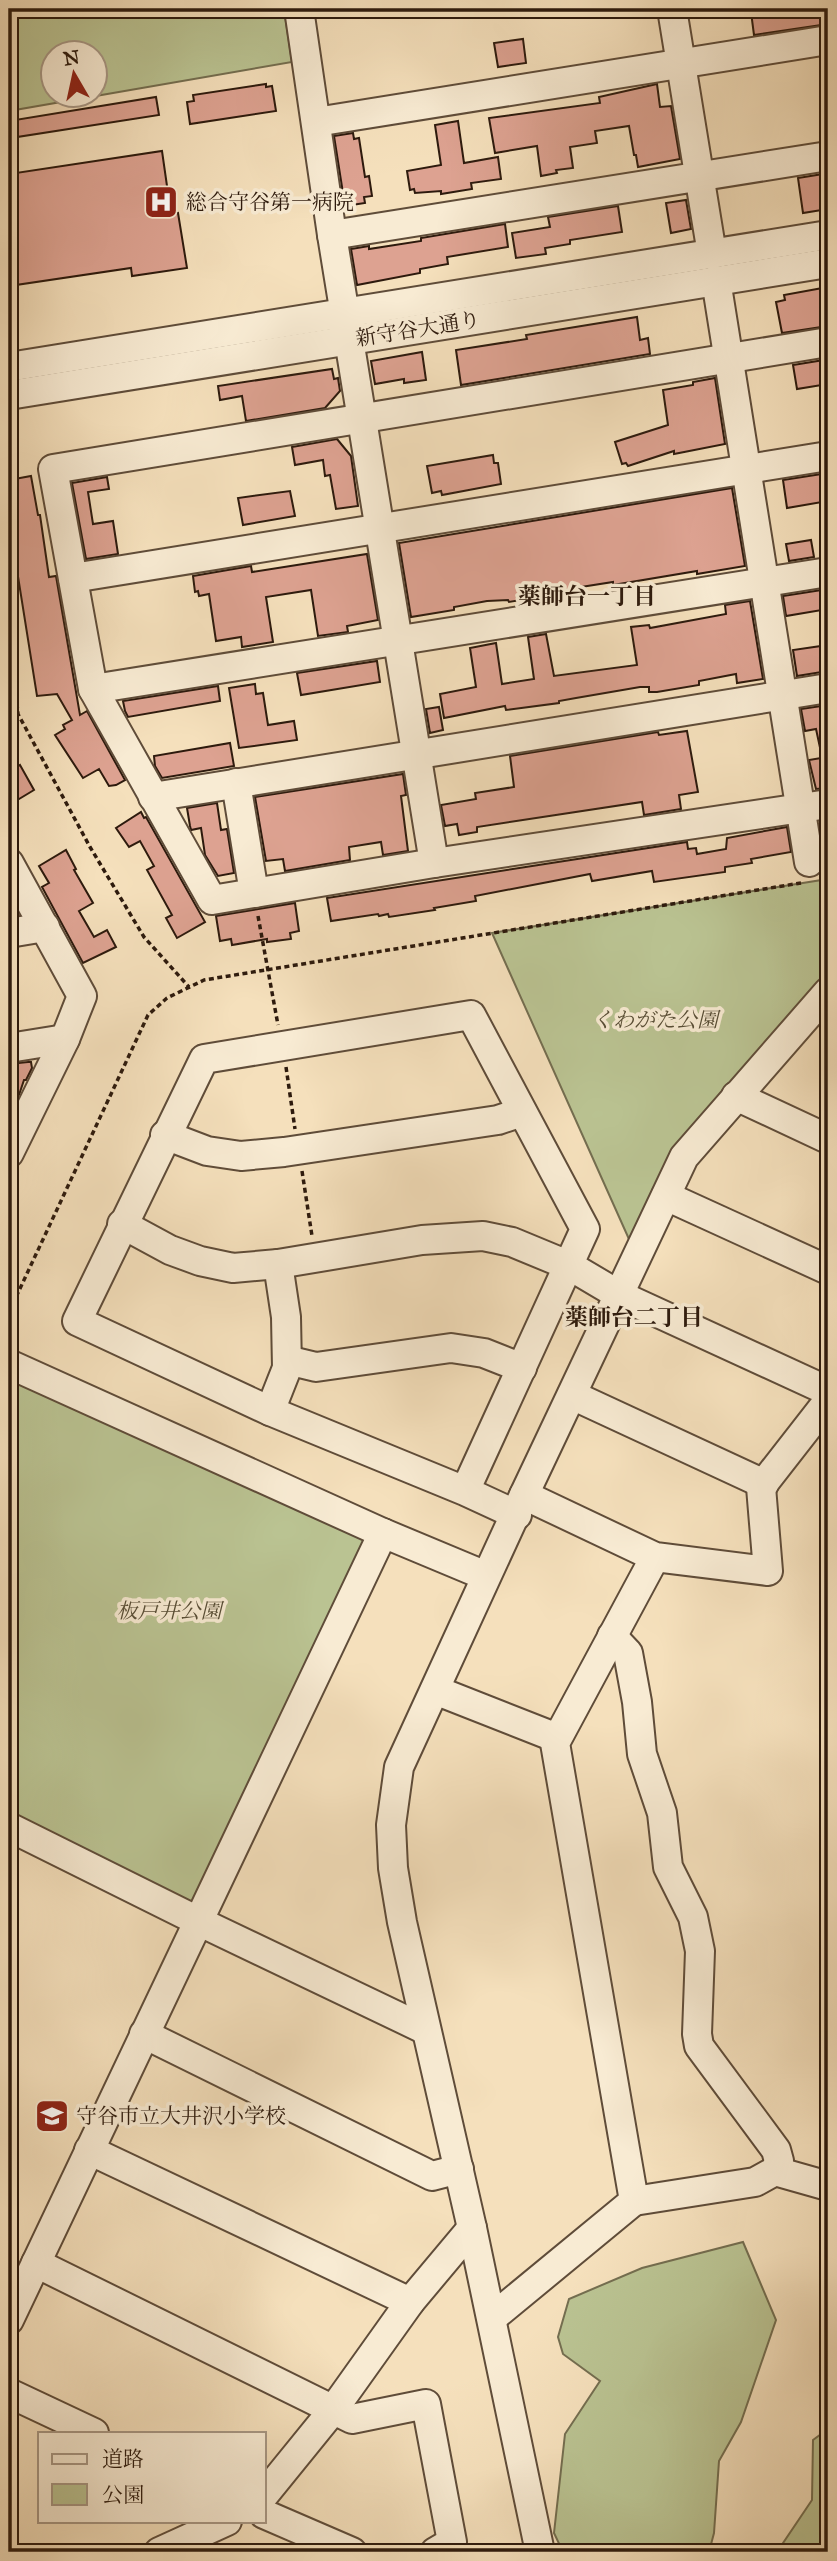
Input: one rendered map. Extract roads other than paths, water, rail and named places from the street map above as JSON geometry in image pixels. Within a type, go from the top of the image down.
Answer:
[{"type":"street","points":[[302,9],[332,235],[434,863]]},
{"type":"street","points":[[672,9],[800,808],[805,873]]},
{"type":"street","points":[[316,122],[828,40]]},
{"type":"street","points":[[332,235],[828,156]]},
{"type":"street","name":"新守谷大通り","points":[[9,367],[347,326],[714,267],[828,235]]},
{"type":"street","name":"新守谷大通り","points":[[714,267],[828,263]]},
{"type":"street","name":"新守谷大通り","points":[[9,395],[347,326]]},
{"type":"street","points":[[828,342],[53,469],[93,689],[212,900],[434,863],[828,804]]},
{"type":"street","points":[[74,578],[828,456]]},
{"type":"street","points":[[93,689],[828,572]]},
{"type":"street","points":[[153,797],[828,688]]},
{"type":"street","points":[[236,783],[254,893]]},
{"type":"street","points":[[9,863],[82,996],[65,1038],[9,1153]]},
{"type":"street","points":[[9,933],[45,927]]},
{"type":"street","points":[[540,2552],[492,2318],[402,1922],[393,1868],[391,1825],[400,1768],[486,1576],[684,1157],[736,1096],[824,1004]]},
{"type":"street","points":[[465,1491],[585,1229],[471,1015],[204,1059],[77,1321],[270,1411],[465,1491],[521,1505],[655,1557],[768,1570],[761,1487],[828,1401]]},
{"type":"street","points":[[9,1048],[65,1038]]},
{"type":"street","points":[[736,1096],[828,1139]]},
{"type":"street","points":[[165,1135],[207,1151],[241,1156],[498,1120],[522,1112]]},
{"type":"street","points":[[666,1196],[828,1270]]},
{"type":"street","points":[[122,1224],[170,1250],[200,1261],[233,1268],[278,1264],[422,1240],[482,1236],[512,1242],[570,1266],[619,1295],[828,1391]]},
{"type":"street","points":[[270,1411],[287,1368],[286,1317],[278,1264]]},
{"type":"street","points":[[287,1360],[316,1367],[451,1348],[484,1353],[522,1368]]},
{"type":"street","points":[[9,1364],[383,1533],[486,1576]]},
{"type":"street","points":[[572,1395],[764,1484]]},
{"type":"street","points":[[9,2320],[383,1533]]},
{"type":"street","points":[[634,2201],[555,1743],[655,1557]]},
{"type":"street","points":[[492,2318],[634,2201],[755,2182],[775,2171],[779,2161],[776,2150],[699,2046],[697,2034],[700,1951],[693,1917],[668,1867],[662,1813],[642,1754],[637,1702],[628,1653],[612,1636]]},
{"type":"street","points":[[435,1690],[557,1738]]},
{"type":"street","points":[[9,1827],[426,2030]]},
{"type":"street","points":[[144,2034],[432,2176],[459,2169]]},
{"type":"street","points":[[89,2150],[410,2302]]},
{"type":"street","points":[[775,2171],[828,2186]]},
{"type":"street","points":[[266,2493],[333,2410],[410,2302],[472,2228]]},
{"type":"street","points":[[36,2263],[352,2419],[426,2404],[452,2542],[435,2552]]},
{"type":"street","points":[[9,2393],[92,2432]]},
{"type":"street","points":[[266,2515],[352,2552]]},
{"type":"street","points":[[159,2552],[225,2522]]},
{"type":"place","name":"総合守谷第一病院","points":[[161,202]]},
{"type":"place","name":"守谷市立大井沢小学校","points":[[52,2116]]},
{"type":"district","name":"薬師台一丁目","points":[[587,596]]},
{"type":"district","name":"薬師台二丁目","points":[[634,1317]]},
{"type":"park label","name":"くわがた公園","points":[[655,1020]]},
{"type":"park label","name":"板戸井公園","points":[[169,1611]]}]
